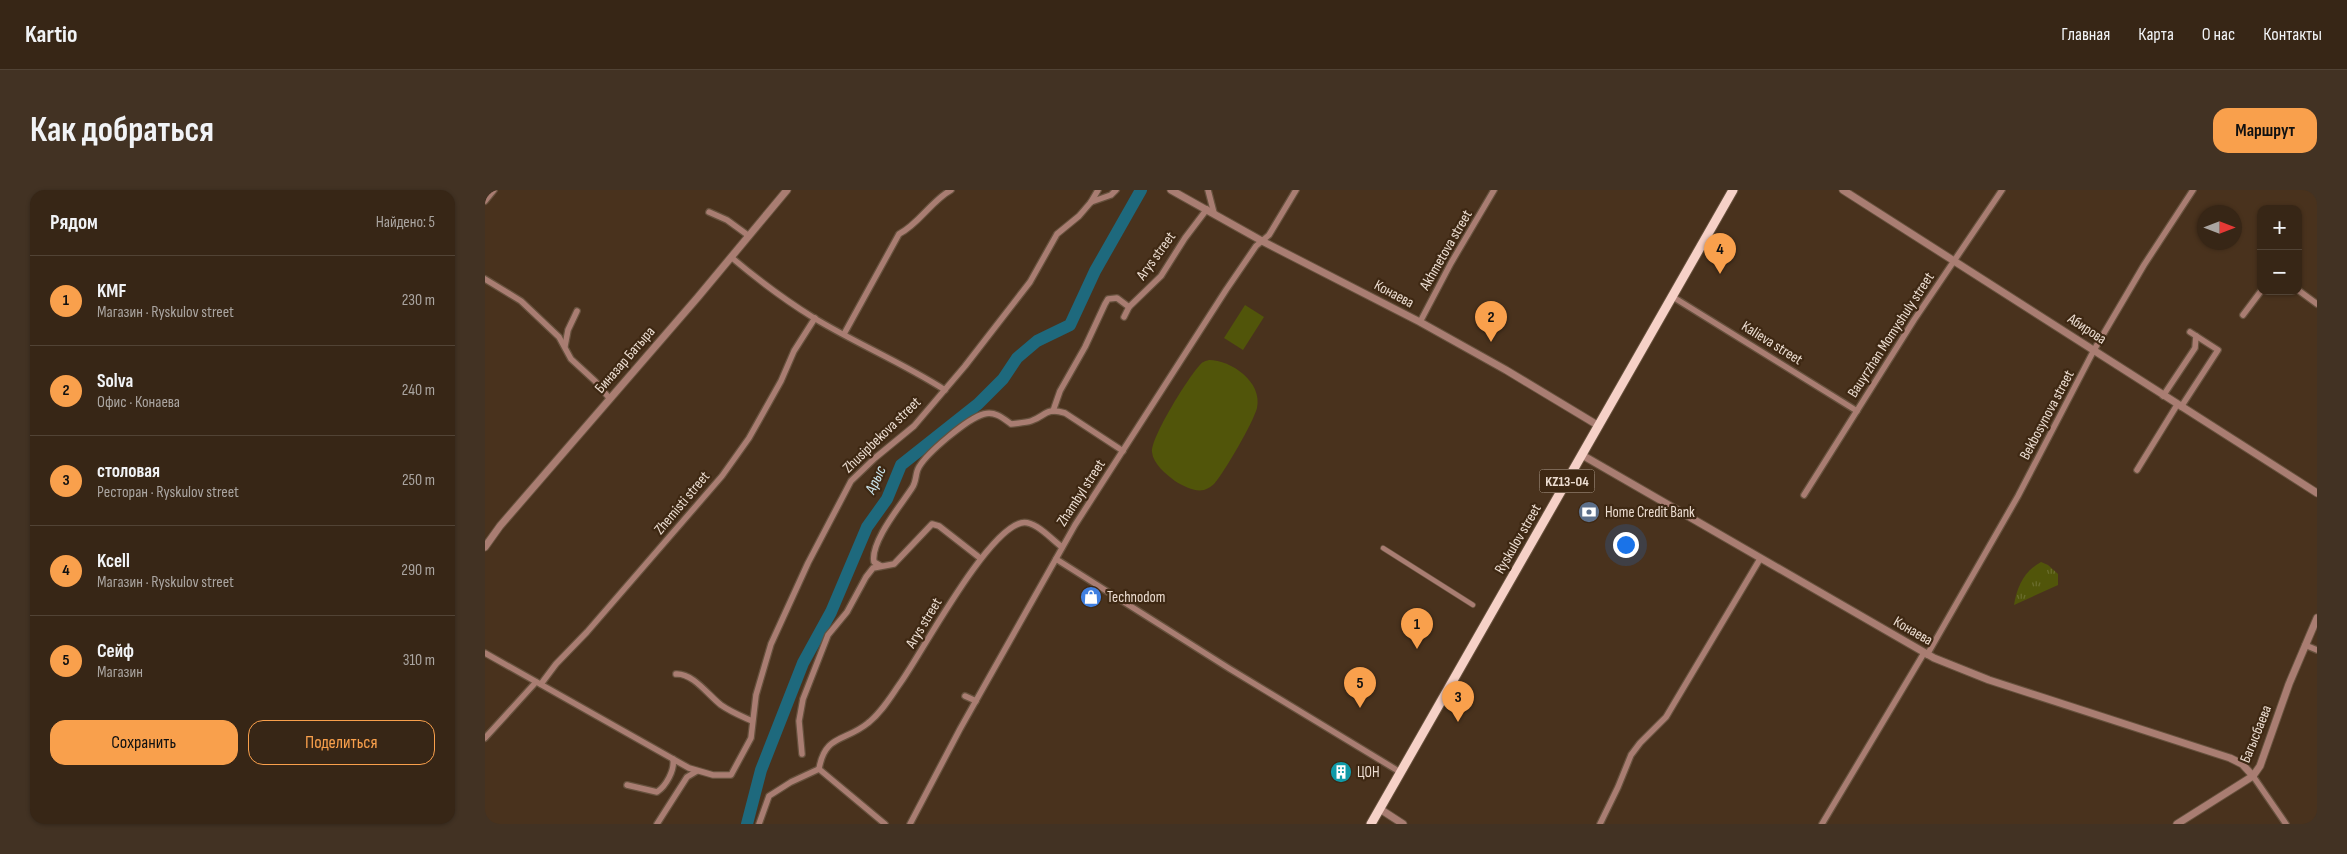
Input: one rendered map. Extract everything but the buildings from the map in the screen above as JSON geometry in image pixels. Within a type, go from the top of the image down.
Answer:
[{"type":"main road","name":"Ryskulov street","points":[[1371,824],[1733,190]]},
{"type":"street","points":[[485,201],[494,190]]},
{"type":"street","name":"Биназар Батыра","points":[[485,547],[787,190]]},
{"type":"street","points":[[844,334],[899,234],[906,230],[938,199],[951,190]]},
{"type":"street","points":[[1091,202],[1098,190]]},
{"type":"street","name":"Zhusipbekova street","points":[[697,771],[726,776],[731,775],[751,738],[756,695],[771,644],[808,564],[844,494],[860,472],[914,426],[945,390],[1031,282],[1051,240],[1079,216],[1091,202],[1111,195],[1115,190]]},
{"type":"street","points":[[1208,190],[1210,211]]},
{"type":"street","name":"Zhambyl street","points":[[910,824],[1062,547],[1226,290],[1262,241],[1269,235],[1296,190]]},
{"type":"street","name":"Akhmetova street","points":[[1420,322],[1451,263],[1494,190]]},
{"type":"street","name":"Абирова","points":[[1843,190],[2317,493]]},
{"type":"street","name":"Bauyrzhan Momyshuly street","points":[[1804,495],[1954,260],[2002,190]]},
{"type":"street","name":"Bekbosynova street","points":[[1822,824],[2018,496],[2094,350],[2148,258],[2193,190]]},
{"type":"street","name":"Конаева","points":[[1172,191],[1262,241],[1420,322],[1506,370],[1599,426]]},
{"type":"street","name":"Arys street","points":[[1124,317],[1129,307],[1161,276],[1185,238],[1210,211]]},
{"type":"street","points":[[709,212],[727,220],[749,236]]},
{"type":"street","points":[[731,257],[769,287],[815,318],[921,374],[945,390]]},
{"type":"street","points":[[485,279],[521,301],[559,337],[571,359],[595,381],[610,399]]},
{"type":"street","points":[[2302,293],[2317,304]]},
{"type":"street","points":[[2243,315],[2258,295]]},
{"type":"street","name":"Kalieva street","points":[[1673,297],[1857,411]]},
{"type":"street","points":[[1053,411],[1060,391],[1085,347],[1097,318],[1108,299],[1117,298],[1129,307]]},
{"type":"street","points":[[564,348],[567,330],[577,311]]},
{"type":"street","name":"Zhemisti street","points":[[485,738],[587,632],[722,476],[754,429],[781,381],[794,351],[815,318]]},
{"type":"street","points":[[2137,470],[2218,350],[2190,332]]},
{"type":"street","points":[[2163,396],[2195,348],[2196,336]]},
{"type":"street","points":[[802,754],[799,721],[803,699],[828,635],[847,612],[874,565],[873,556],[877,544],[902,501],[917,480],[917,469],[928,455],[960,428],[984,414],[997,414],[1011,424],[1032,421],[1044,412],[1053,411],[1065,413],[1123,450]]},
{"type":"street","name":"Конаева","points":[[1582,455],[1925,654],[1957,669],[1989,680],[2230,758],[2242,764],[2253,776]]},
{"type":"street","name":"Arys street","points":[[819,769],[821,757],[831,743],[854,734],[879,713],[921,652],[980,558],[1019,523],[1026,522],[1062,547]]},
{"type":"street","points":[[874,565],[890,566],[894,564],[934,523],[980,558]]},
{"type":"street","points":[[1383,548],[1473,605]]},
{"type":"street","points":[[1056,559],[1230,669],[1400,772]]},
{"type":"street","points":[[1600,824],[1631,755],[1640,743],[1666,717],[1760,559]]},
{"type":"street","name":"Багысбаева","points":[[2177,824],[2253,776],[2261,766],[2305,644],[2317,618]]},
{"type":"street","points":[[2305,644],[2317,650]]},
{"type":"street","points":[[485,653],[697,771]]},
{"type":"street","points":[[676,674],[682,674],[690,679],[735,714],[753,721]]},
{"type":"street","points":[[965,696],[976,702]]},
{"type":"street","points":[[627,785],[649,792],[657,792],[668,779],[673,769],[673,759]]},
{"type":"street","points":[[687,767],[687,777]]},
{"type":"street","points":[[759,824],[769,796],[791,782],[819,769],[885,824]]},
{"type":"street","points":[[657,824],[687,777],[697,771]]},
{"type":"street","points":[[2253,776],[2286,824]]},
{"type":"street","points":[[1380,808],[1403,824]]},
{"type":"green space","points":[[1245,305],[1264,317],[1243,350],[1224,338]]},
{"type":"green space","points":[[1209,360],[1218,361],[1235,368],[1250,381],[1258,398],[1257,408],[1244,436],[1219,478],[1209,488],[1196,490],[1181,485],[1168,475],[1157,465],[1152,452],[1157,434],[1179,395],[1200,365]]},
{"type":"green space","points":[[2041,562],[2048,565],[2058,574],[2058,585],[2014,605],[2022,580],[2030,570]]},
{"type":"waterway","name":"Арыс","points":[[747,824],[761,770],[803,663],[831,612],[867,527],[887,499],[901,465],[978,404],[1003,379],[1017,358],[1037,341],[1070,325],[1095,271],[1141,190]]},
{"type":"place","name":"Kcell","points":[[1720,274]]},
{"type":"place","name":"Solva","points":[[1491,342]]},
{"type":"place","name":"Home Credit Bank","points":[[1589,512]]},
{"type":"place","name":"Technodom","points":[[1091,597]]},
{"type":"place","name":"KMF","points":[[1417,649]]},
{"type":"place","name":"Сейф","points":[[1360,708]]},
{"type":"place","name":"столовая","points":[[1458,722]]},
{"type":"place","name":"ЦОН","points":[[1341,772]]}]
